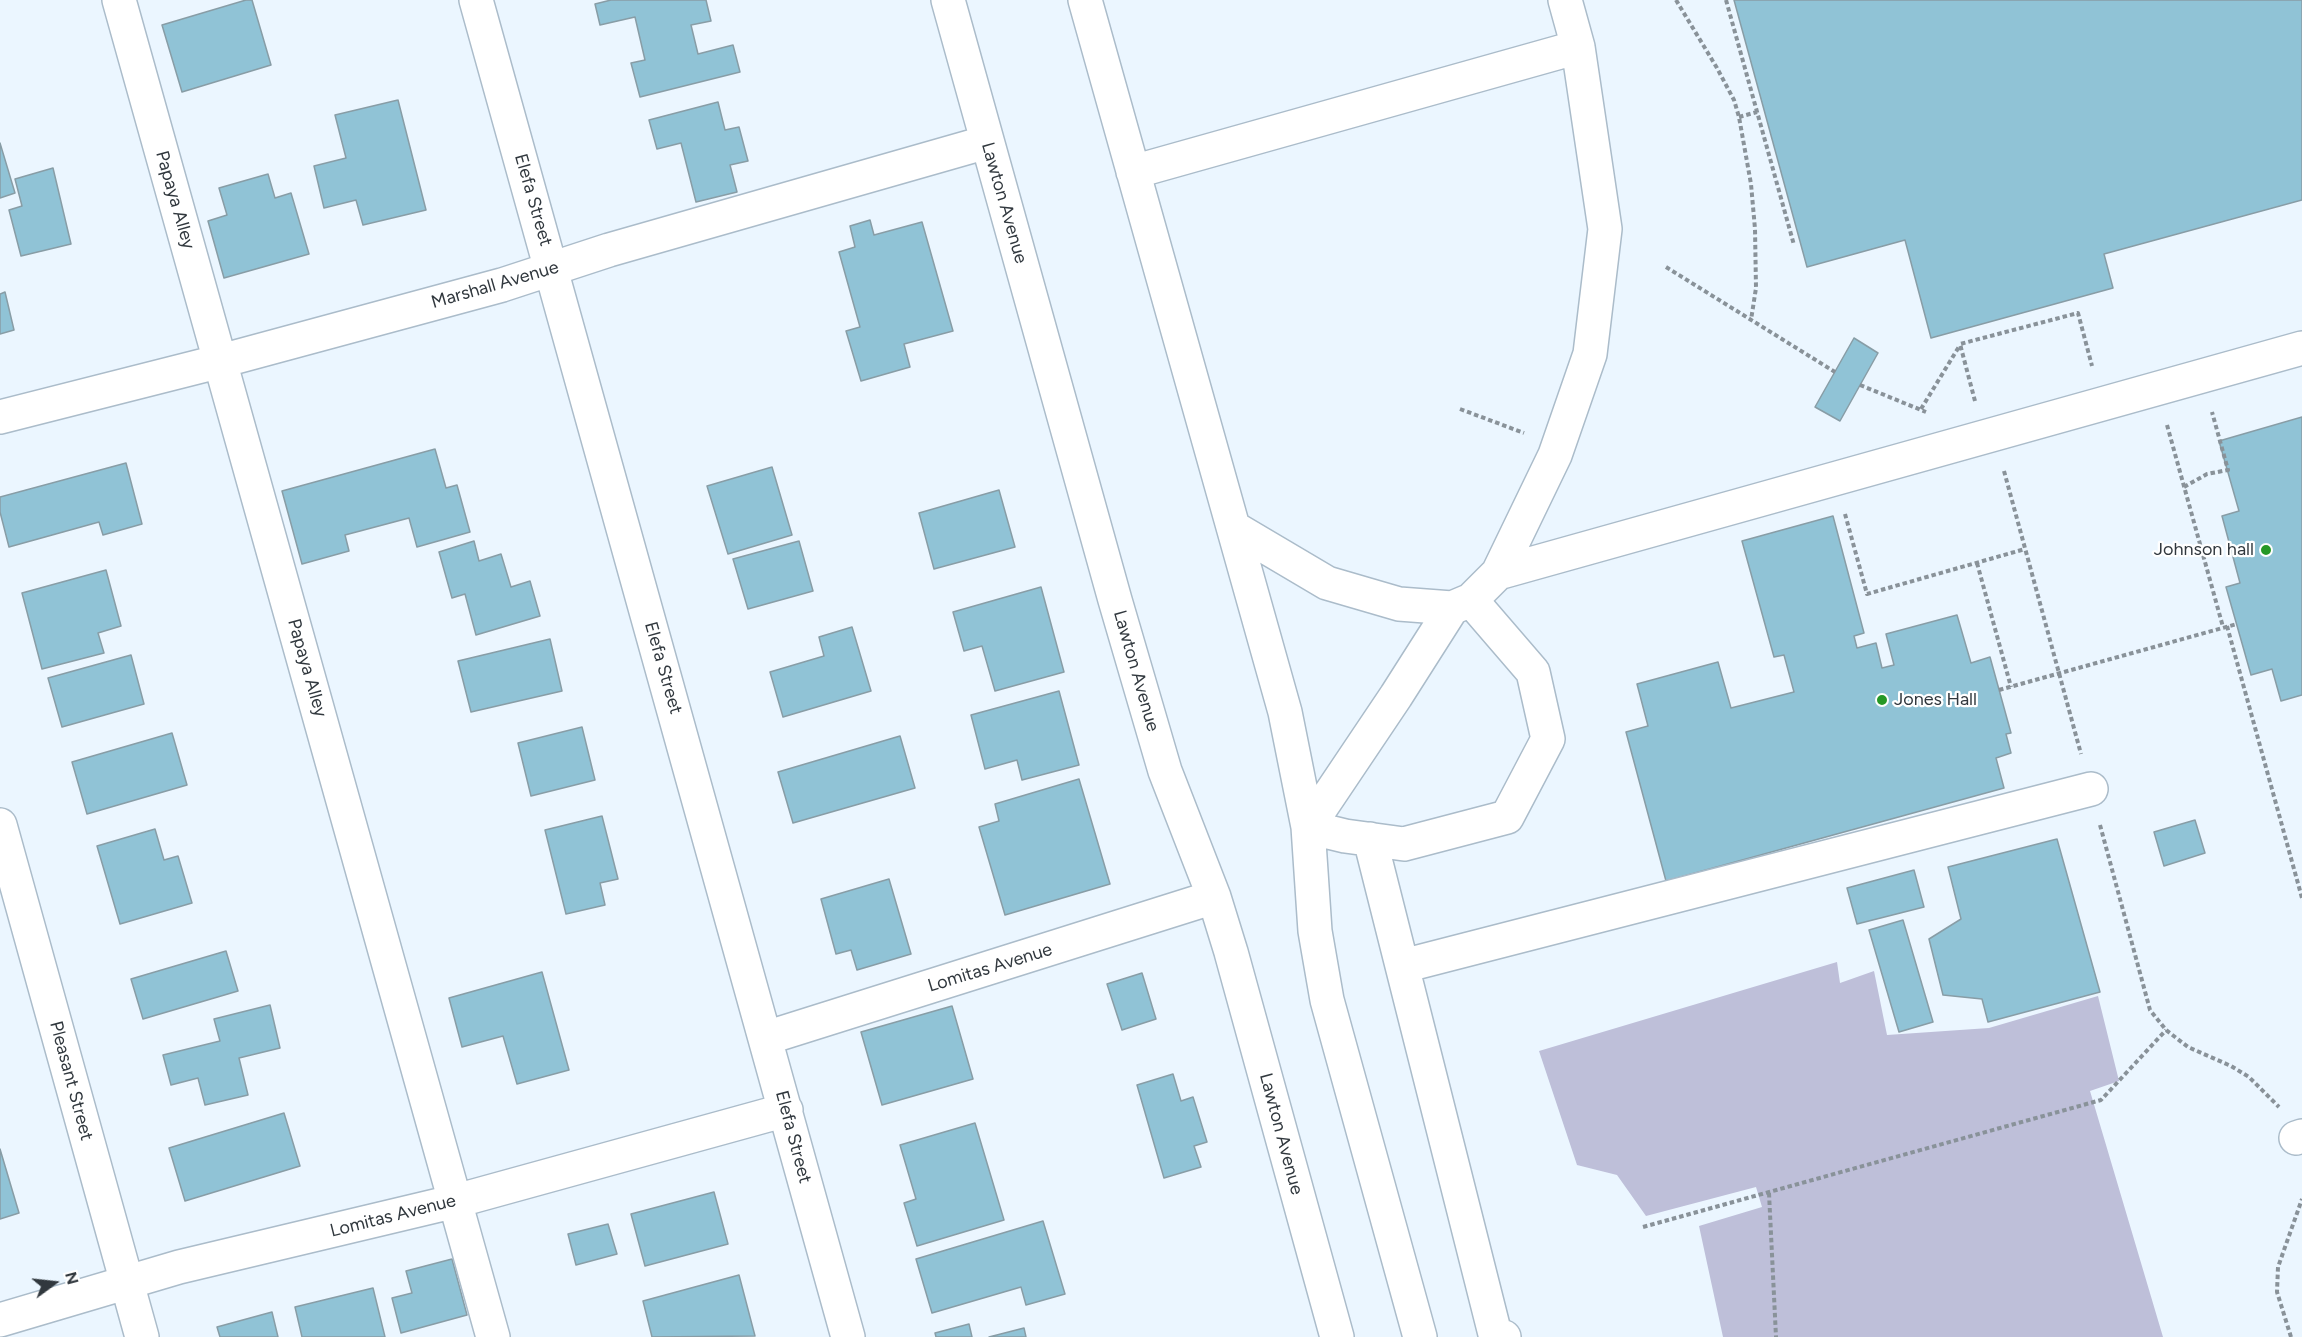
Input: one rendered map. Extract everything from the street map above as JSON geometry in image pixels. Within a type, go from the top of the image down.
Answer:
[{"type":"street","name":"Papaya Alley","points":[[119,0],[493,1337]]},
{"type":"street","name":"Elefa Street","points":[[477,0],[848,1337]]},
{"type":"street","name":"Lawton Avenue","points":[[948,0],[1161,759],[1214,897],[1336,1337]]},
{"type":"street","points":[[1085,0],[1285,712],[1308,827],[1315,931],[1327,1000],[1420,1337]]},
{"type":"street","points":[[1308,827],[1461,604],[1498,573],[1555,455],[1590,354],[1605,229],[1578,47],[1565,0]]},
{"type":"street","points":[[1133,172],[1578,47]]},
{"type":"street","name":"Marshall Avenue","points":[[0,417],[221,361],[553,270],[609,250],[987,142]]},
{"type":"street","points":[[1498,573],[2302,348]]},
{"type":"street","points":[[1234,528],[1327,583],[1399,604],[1461,604],[1533,672],[1548,739],[1507,817],[1404,844],[1345,836],[1308,827]]},
{"type":"street","points":[[1403,966],[2091,789]]},
{"type":"street","name":"Pleasant Street","points":[[0,825],[142,1337]]},
{"type":"street","points":[[1370,839],[1495,1334],[1504,1337]]},
{"type":"street","name":"Lomitas Avenue","points":[[766,1038],[1214,897]]},
{"type":"street","name":"Lomitas Avenue","points":[[0,1320],[191,1264],[456,1201],[786,1110]]},
{"type":"path","points":[[1676,0],[1713,59],[1734,100],[1739,117],[1751,184],[1755,228],[1755,288],[1751,320]]},
{"type":"path","points":[[1726,0],[1794,245]]},
{"type":"path","points":[[1739,117],[1757,112]]},
{"type":"path","points":[[1666,267],[1835,372]]},
{"type":"path","points":[[1921,409],[1960,344],[2078,314],[2102,405]]},
{"type":"path","points":[[1960,344],[1985,437]]},
{"type":"path","points":[[2184,486],[2207,474],[2228,470],[2202,376]]},
{"type":"path","points":[[1860,385],[1932,414]]},
{"type":"path","points":[[2157,390],[2302,898]]},
{"type":"path","points":[[1460,409],[1509,428]]},
{"type":"path","points":[[1835,479],[1867,594],[2025,549]]},
{"type":"path","points":[[1977,563],[2011,687]]},
{"type":"path","points":[[2000,690],[2237,624]]},
{"type":"path","points":[[1643,1227],[2101,1100],[2166,1030]]},
{"type":"path","points":[[1769,1192],[1776,1337]]},
{"type":"path","points":[[2291,1337],[2277,1292],[2278,1267],[2302,1200]]},
{"type":"shaded area","points":[[1837,962],[1840,983],[1874,971],[1887,1035],[1989,1028],[2098,996],[2119,1081],[2090,1091],[2163,1337],[1723,1337],[1699,1226],[1762,1207],[1756,1187],[1646,1216],[1617,1175],[1577,1165],[1539,1051]]},
{"type":"building","points":[[252,0],[271,65],[182,92],[162,25]]},
{"type":"building","points":[[611,0],[706,0],[711,21],[691,25],[698,54],[733,45],[740,72],[640,97],[631,63],[645,60],[635,17],[600,25],[595,4]]},
{"type":"building","points":[[1734,0],[2302,0],[2302,200],[2104,254],[2113,288],[1931,338],[1905,240],[1807,267]]},
{"type":"building","points":[[398,100],[426,210],[363,225],[356,200],[324,208],[314,166],[346,158],[335,115]]},
{"type":"building","points":[[718,102],[725,130],[739,127],[748,161],[730,165],[737,192],[696,202],[681,143],[657,149],[649,120]]},
{"type":"building","points":[[0,143],[15,193],[0,198]]},
{"type":"building","points":[[53,168],[71,244],[21,256],[9,210],[22,206],[15,179]]},
{"type":"building","points":[[268,174],[275,198],[291,193],[309,254],[224,278],[208,221],[227,215],[219,188]]},
{"type":"building","points":[[870,220],[874,235],[922,222],[953,331],[904,344],[910,367],[861,381],[846,331],[860,327],[839,252],[855,247],[850,226]]},
{"type":"building","points":[[5,292],[14,330],[0,334],[0,294]]},
{"type":"building","points":[[1854,338],[1878,353],[1840,421],[1815,407]]},
{"type":"building","name":"Johnson hall","points":[[2302,417],[2302,695],[2281,701],[2272,669],[2251,675],[2226,587],[2240,583],[2222,516],[2239,511],[2219,441]]},
{"type":"building","points":[[435,449],[446,488],[457,485],[470,532],[417,547],[409,518],[345,535],[349,551],[302,564],[282,491]]},
{"type":"building","points":[[126,463],[142,524],[103,535],[99,522],[9,547],[0,512],[0,497]]},
{"type":"building","points":[[772,467],[792,535],[728,554],[707,486]]},
{"type":"building","points":[[999,490],[1015,547],[934,569],[919,513]]},
{"type":"building","name":"Jones Hall","points":[[1833,516],[1864,633],[1854,636],[1857,648],[1876,643],[1882,668],[1894,665],[1886,634],[1957,615],[1971,663],[1990,657],[2011,733],[2006,734],[2011,753],[1996,758],[2004,788],[1666,881],[1626,732],[1648,726],[1637,684],[1718,662],[1731,708],[1794,692],[1784,655],[1774,657],[1742,541]]},
{"type":"building","points":[[474,541],[479,561],[501,554],[511,587],[530,581],[540,616],[476,635],[465,594],[452,598],[439,552]]},
{"type":"building","points":[[799,541],[813,591],[748,609],[733,559]]},
{"type":"building","points":[[106,570],[121,626],[98,633],[104,653],[42,669],[22,593]]},
{"type":"building","points":[[1041,587],[1064,672],[995,691],[982,646],[964,651],[953,612]]},
{"type":"building","points":[[852,627],[871,691],[783,717],[770,672],[824,656],[819,637]]},
{"type":"building","points":[[550,639],[562,691],[471,712],[458,661]]},
{"type":"building","points":[[131,655],[144,704],[62,727],[48,678]]},
{"type":"building","points":[[1059,691],[1079,765],[1022,780],[1017,760],[985,769],[971,715]]},
{"type":"building","points":[[582,727],[595,780],[531,796],[518,743]]},
{"type":"building","points":[[172,733],[187,785],[87,814],[72,762]]},
{"type":"building","points":[[900,736],[915,788],[793,823],[778,772]]},
{"type":"building","points":[[1079,779],[1110,884],[1005,915],[979,827],[999,821],[995,804]]},
{"type":"building","points":[[602,816],[618,879],[600,883],[605,905],[566,914],[545,830]]},
{"type":"building","points":[[2195,820],[2205,853],[2164,866],[2154,832]]},
{"type":"building","points":[[155,829],[164,860],[178,856],[192,903],[120,924],[97,846]]},
{"type":"building","points":[[2057,839],[2100,992],[1988,1022],[1982,999],[1943,995],[1929,939],[1961,919],[1948,867]]},
{"type":"building","points":[[1914,870],[1924,907],[1857,924],[1847,888]]},
{"type":"building","points":[[889,879],[911,954],[857,970],[851,950],[836,954],[821,899]]},
{"type":"building","points":[[1903,920],[1933,1022],[1899,1032],[1869,930]]},
{"type":"building","points":[[226,951],[238,991],[143,1019],[131,979]]},
{"type":"building","points":[[542,972],[569,1070],[517,1084],[503,1036],[462,1047],[449,998]]},
{"type":"building","points":[[1142,973],[1156,1019],[1122,1030],[1107,984]]},
{"type":"building","points":[[270,1005],[280,1048],[239,1058],[248,1095],[205,1105],[198,1078],[171,1085],[163,1055],[220,1041],[214,1019]]},
{"type":"building","points":[[952,1006],[973,1079],[882,1105],[861,1032]]},
{"type":"building","points":[[1173,1074],[1181,1101],[1193,1097],[1207,1142],[1194,1146],[1201,1167],[1164,1178],[1137,1085]]},
{"type":"building","points":[[284,1113],[300,1166],[185,1201],[169,1148]]},
{"type":"building","points":[[975,1123],[1004,1220],[917,1246],[904,1203],[916,1199],[900,1145]]},
{"type":"building","points":[[0,1149],[19,1213],[0,1219]]},
{"type":"building","points":[[714,1192],[728,1244],[645,1266],[631,1214]]},
{"type":"building","points":[[1043,1221],[1065,1294],[1026,1305],[1021,1287],[932,1313],[916,1259]]},
{"type":"building","points":[[608,1224],[617,1254],[576,1265],[568,1234]]},
{"type":"building","points":[[452,1259],[467,1315],[401,1333],[392,1298],[412,1293],[406,1271]]},
{"type":"building","points":[[739,1275],[755,1336],[652,1337],[643,1301]]},
{"type":"building","points":[[373,1288],[385,1337],[302,1337],[295,1307]]},
{"type":"building","points":[[272,1312],[278,1337],[220,1337],[217,1327]]},
{"type":"building","points":[[969,1324],[972,1337],[936,1337],[935,1333]]},
{"type":"building","points":[[1024,1328],[1026,1337],[989,1337]]},
{"type":"place","name":"Johnson hall","points":[[2266,550]]},
{"type":"place","name":"Jones Hall","points":[[1882,700]]}]
